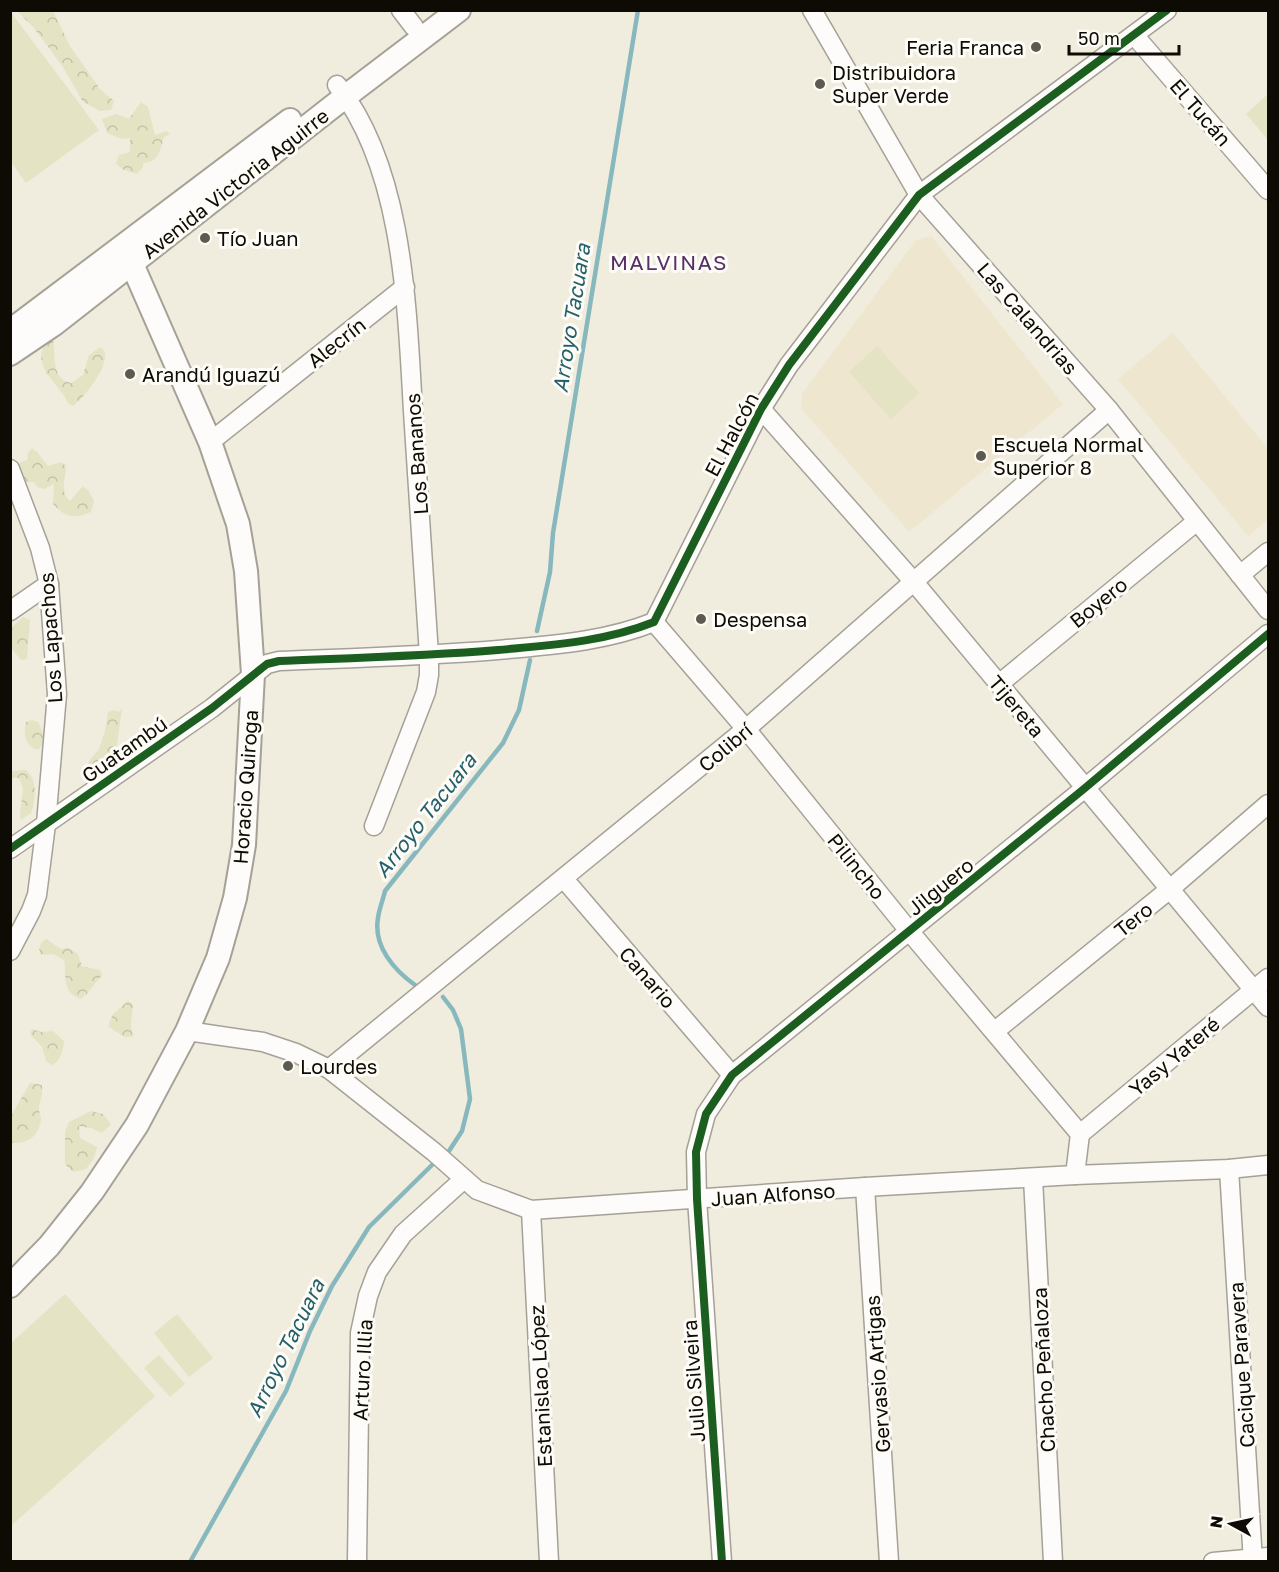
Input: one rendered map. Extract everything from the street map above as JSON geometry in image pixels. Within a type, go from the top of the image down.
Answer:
[{"type":"main road","name":"Avenida Victoria Aguirre","points":[[341,91],[407,19],[435,10]]},
{"type":"main road","name":"Avenida Victoria Aguirre","points":[[10,331],[126,256],[341,91],[459,10]]},
{"type":"main road","name":"Avenida Victoria Aguirre","points":[[10,354],[52,325],[126,256]]},
{"type":"main road","name":"Horacio Quiroga","points":[[10,1286],[49,1246],[92,1192],[137,1125],[187,1031],[218,958],[235,898],[244,845],[253,674],[246,571],[238,524],[210,442],[126,256]]},
{"type":"street","name":"Las Calandrias","points":[[812,10],[919,195],[1109,410],[1269,610]]},
{"type":"street","name":"El Halcón","points":[[654,622],[761,409],[789,365],[919,195],[1167,10]]},
{"type":"street","name":"El Tucán","points":[[1134,35],[1269,190]]},
{"type":"street","name":"Los Bananos","points":[[341,91],[356,112],[387,188],[405,287],[429,655],[426,692],[374,826]]},
{"type":"street","name":"Alecrín","points":[[210,442],[405,287]]},
{"type":"street","name":"Tijereta","points":[[761,409],[914,582],[1269,1007]]},
{"type":"street","name":"Colibrí","points":[[329,1069],[746,729],[1109,410]]},
{"type":"street","name":"Los Lapachos","points":[[10,469],[40,548],[50,584],[57,694],[46,824],[37,895],[10,951]]},
{"type":"street","name":"Boyero","points":[[999,684],[1197,521]]},
{"type":"street","points":[[1240,575],[1269,552]]},
{"type":"street","points":[[10,610],[50,584]]},
{"type":"street","points":[[253,674],[267,664],[279,662],[429,655],[566,644],[627,633],[654,622]]},
{"type":"street","name":"Pilincho","points":[[654,622],[746,729],[910,932],[1080,1134]]},
{"type":"street","name":"Jilguero","points":[[697,1199],[696,1152],[706,1114],[732,1075],[910,932],[1269,634]]},
{"type":"street","name":"Guatambú","points":[[10,849],[212,708],[253,674]]},
{"type":"street","name":"Tero","points":[[995,1031],[1170,889],[1269,804]]},
{"type":"street","name":"Canario","points":[[564,879],[732,1075]]},
{"type":"street","name":"Yasy Yateré","points":[[1080,1134],[1269,978]]},
{"type":"street","name":"Juan Alfonso","points":[[187,1031],[263,1042],[296,1053],[329,1069],[440,1157],[477,1190],[531,1210],[1075,1174],[1229,1169],[1269,1165]]},
{"type":"street","points":[[1075,1174],[1080,1134]]},
{"type":"street","name":"Cacique Paravera","points":[[1229,1169],[1258,1559]]},
{"type":"street","name":"Chacho Peñaloza","points":[[1033,1178],[1053,1562]]},
{"type":"street","name":"Arturo Illia","points":[[357,1562],[360,1333],[369,1296],[377,1272],[403,1234],[464,1179]]},
{"type":"street","name":"Gervasio Artigas","points":[[865,1187],[890,1562]]},
{"type":"street","name":"Julio Silveira","points":[[697,1199],[722,1562]]},
{"type":"street","name":"Estanislao López","points":[[531,1210],[549,1562]]},
{"type":"street","points":[[1213,1562],[1258,1559]]},
{"type":"shaded area","points":[[931,236],[1063,404],[909,532],[801,408],[802,394],[916,240]]},
{"type":"shaded area","points":[[1173,333],[1268,449],[1268,519],[1248,536],[1118,379]]},
{"type":"green space","points":[[10,11],[99,130],[26,183],[11,162]]},
{"type":"green space","points":[[17,11],[53,11],[70,46],[100,89],[114,101],[111,110],[100,111],[83,102],[63,67],[34,28]]},
{"type":"green space","points":[[1268,94],[1268,140],[1246,114]]},
{"type":"green space","points":[[141,102],[148,107],[155,135],[166,131],[170,134],[164,137],[156,158],[143,163],[143,167],[137,174],[124,170],[116,164],[119,155],[130,152],[130,138],[122,139],[107,133],[102,119],[116,114],[129,119]]},
{"type":"green space","points":[[47,339],[53,340],[57,372],[65,381],[71,383],[83,375],[89,355],[101,347],[105,352],[104,363],[98,376],[73,406],[68,403],[43,367],[42,349]]},
{"type":"green space","points":[[877,346],[919,393],[891,419],[849,372]]},
{"type":"green space","points":[[32,448],[48,466],[61,462],[66,466],[64,489],[67,497],[70,501],[83,486],[94,501],[91,512],[79,516],[66,515],[53,504],[54,484],[44,489],[37,487],[34,482],[22,482],[16,464],[27,460]]},
{"type":"green space","points":[[23,617],[30,620],[27,659],[21,660],[11,648],[11,628]]},
{"type":"green space","points":[[122,708],[115,751],[100,761],[95,773],[90,774],[88,762],[99,749],[108,712],[114,710],[119,712]]},
{"type":"green space","points":[[32,720],[38,722],[46,740],[38,750],[30,746],[25,735],[26,722]]},
{"type":"green space","points":[[26,770],[33,779],[35,796],[31,813],[21,820],[23,789],[19,778],[13,778],[11,783],[11,771]]},
{"type":"green space","points":[[46,939],[61,949],[68,948],[78,954],[82,966],[100,970],[102,976],[81,999],[68,988],[64,960],[53,954],[41,955],[39,949],[41,943]]},
{"type":"green space","points":[[128,1001],[133,1004],[131,1025],[133,1037],[124,1037],[108,1026],[113,1014]]},
{"type":"green space","points":[[32,1029],[41,1032],[53,1031],[64,1041],[58,1061],[52,1065],[46,1061],[42,1047],[30,1034]]},
{"type":"green space","points":[[30,1083],[42,1085],[40,1125],[35,1135],[27,1141],[11,1143],[11,1116]]},
{"type":"green space","points":[[91,1111],[103,1114],[111,1124],[102,1133],[79,1126],[80,1138],[97,1147],[94,1158],[86,1169],[73,1172],[65,1164],[65,1132],[69,1122]]},
{"type":"green space","points":[[65,1294],[155,1396],[11,1526],[11,1343]]},
{"type":"green space","points":[[177,1314],[213,1358],[189,1377],[154,1333]]},
{"type":"green space","points":[[159,1355],[185,1384],[170,1397],[144,1368]]},
{"type":"waterway","name":"Arroyo Tacuara","points":[[537,631],[550,572],[553,533],[638,10]]},
{"type":"waterway","name":"Arroyo Tacuara","points":[[415,985],[393,965],[382,948],[377,928],[385,891],[503,743],[519,710],[530,660]]},
{"type":"waterway","name":"Arroyo Tacuara","points":[[443,997],[453,1010],[461,1029],[470,1099],[462,1131],[449,1151]]},
{"type":"waterway","name":"Arroyo Tacuara","points":[[190,1562],[286,1391],[310,1331],[332,1286],[369,1227],[432,1165]]},
{"type":"cycle path","points":[[10,849],[212,708],[267,664],[279,661],[443,654],[557,644],[616,634],[654,622],[761,409],[789,365],[919,195],[1167,10]]},
{"type":"cycle path","points":[[722,1562],[697,1199],[696,1152],[706,1114],[732,1075],[1085,788],[1268,634]]},
{"type":"place","name":"Feria Franca","points":[[1036,47]]},
{"type":"place","name":"Distribuidora Super Verde","points":[[820,84]]},
{"type":"place","name":"Tío Juan","points":[[205,238]]},
{"type":"place","name":"Arandú Iguazú","points":[[130,374]]},
{"type":"place","name":"Escuela Normal Superior 8","points":[[981,456]]},
{"type":"place","name":"Despensa","points":[[701,619]]},
{"type":"place","name":"Lourdes","points":[[288,1066]]},
{"type":"district","name":"MALVINAS","points":[[669,262]]}]
